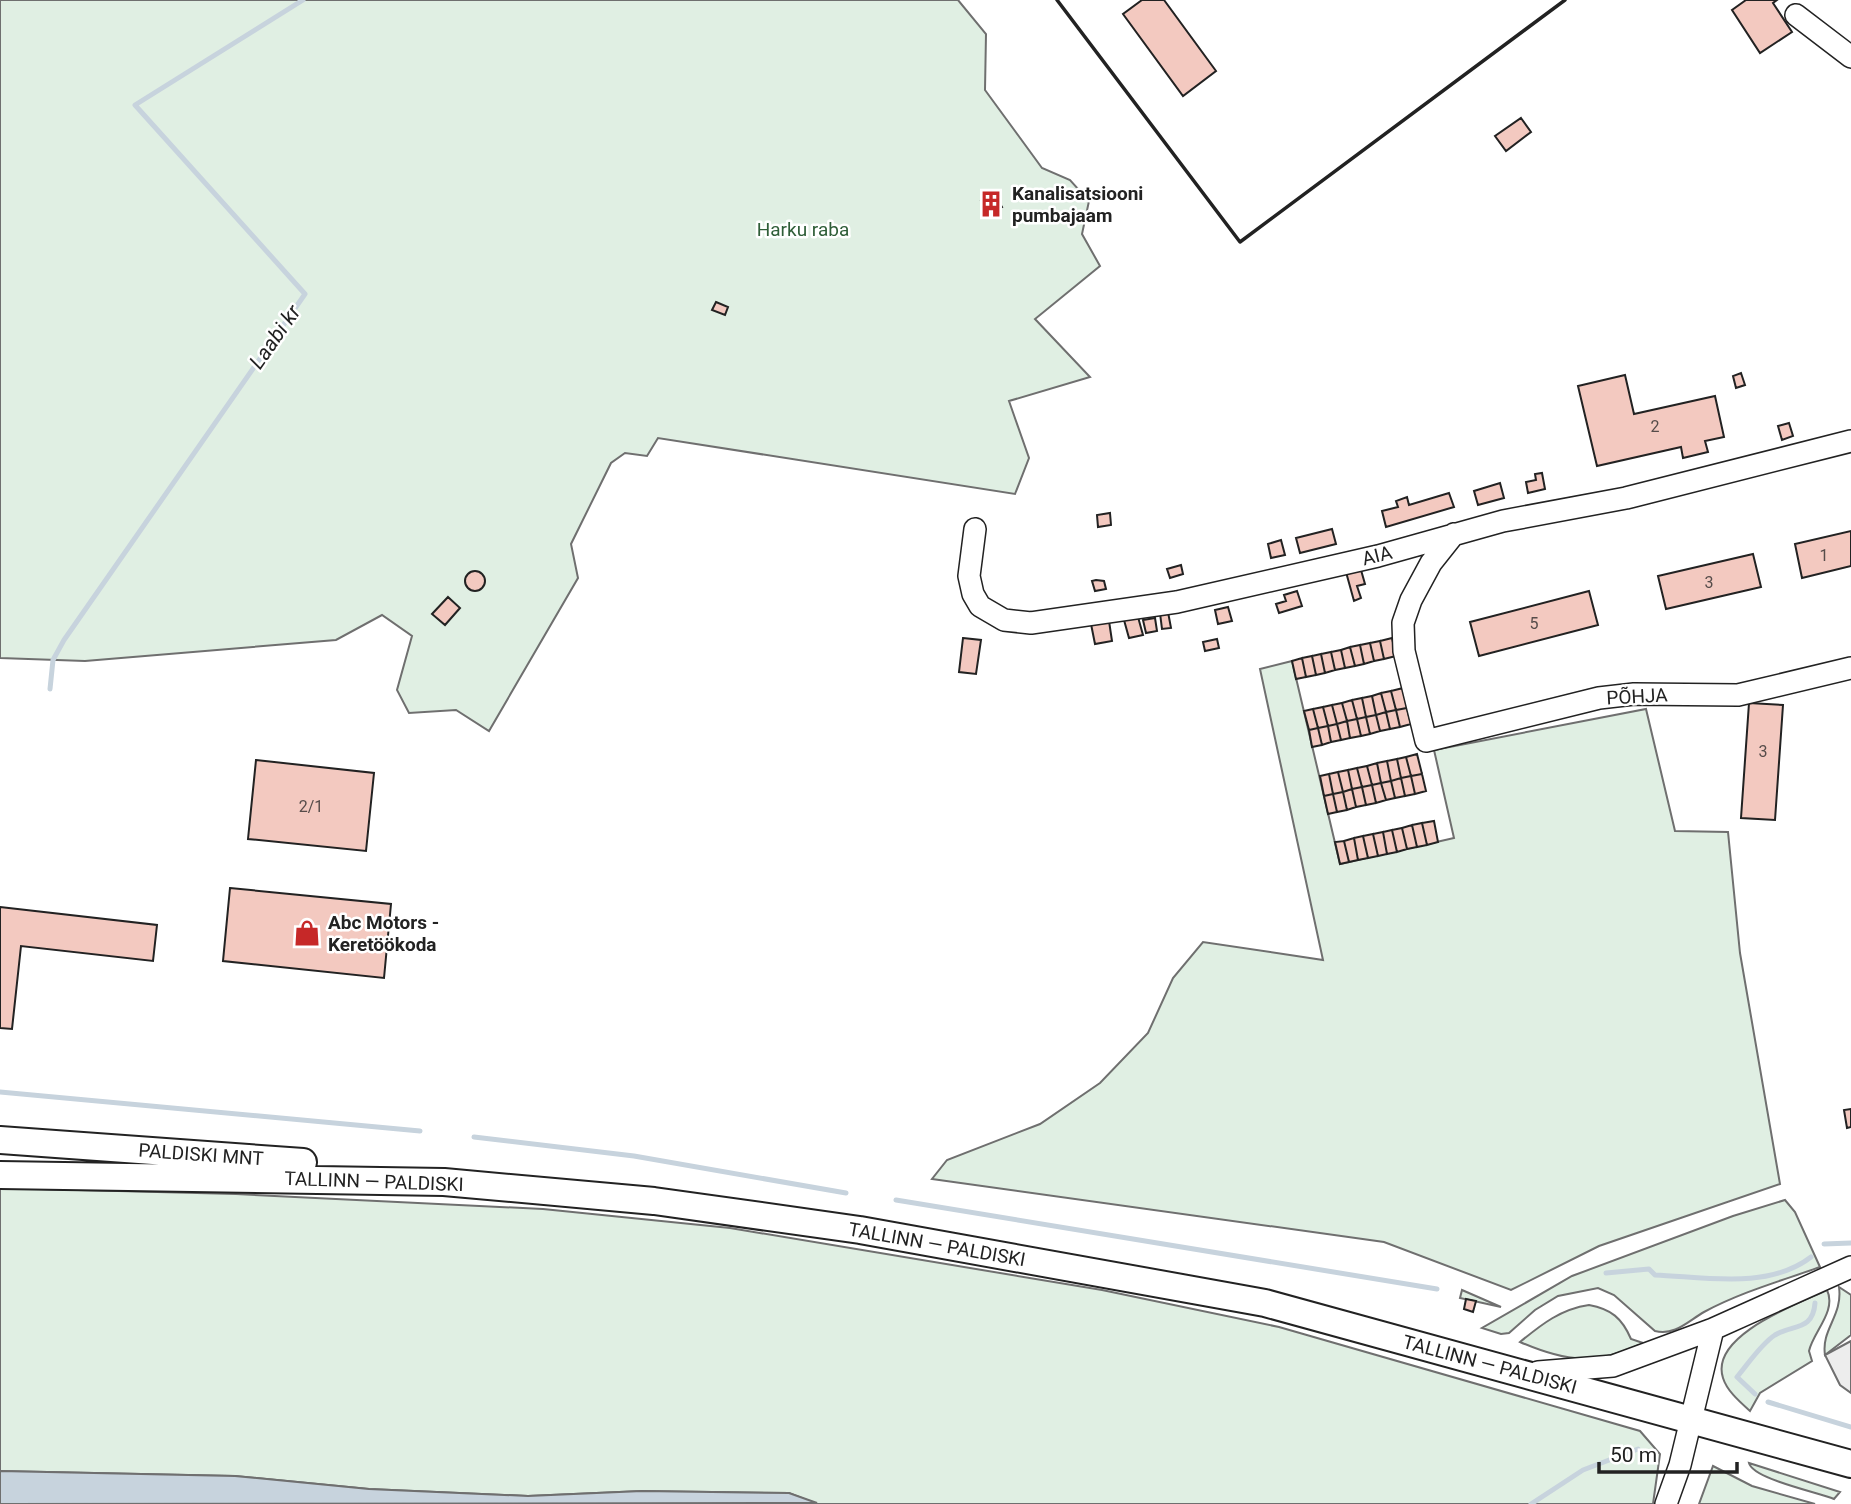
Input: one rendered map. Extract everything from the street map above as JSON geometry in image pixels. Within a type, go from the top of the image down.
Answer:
[{"type":"main road","name":"PALDISKI MNT","points":[[0,1140],[309,1162],[443,1182]]},
{"type":"main road","name":"TALLINN — PALDISKI","points":[[0,1175],[443,1182],[654,1201],[860,1230],[1265,1303],[1851,1464]]},
{"type":"street","points":[[1796,15],[1851,57]]},
{"type":"street","name":"AIA","points":[[975,529],[969,576],[973,594],[980,606],[993,616],[1017,624],[1177,602],[1378,556],[1503,521],[1582,509],[1851,441]]},
{"type":"street","name":"PÕHJA","points":[[1454,534],[1431,563],[1411,600],[1403,622],[1404,651],[1426,741],[1599,698],[1634,694],[1738,695],[1851,668]]},
{"type":"street","points":[[1525,1373],[1577,1371],[1613,1366],[1713,1329],[1851,1267]]},
{"type":"street","points":[[1666,1504],[1680,1465],[1713,1329]]},
{"type":"green space","name":"Harku raba","points":[[0,0],[958,0],[986,34],[985,90],[1042,168],[1070,180],[1089,201],[1082,234],[1100,266],[1035,319],[1090,377],[1009,401],[1029,458],[1015,494],[658,438],[647,456],[625,453],[611,463],[571,544],[578,578],[489,731],[456,710],[409,713],[397,690],[412,636],[382,615],[336,640],[85,661],[0,658]]},
{"type":"green space","points":[[1292,661],[1340,864],[1454,838],[1434,750],[1646,709],[1675,831],[1728,832],[1740,953],[1780,1184],[1599,1246],[1511,1290],[1384,1242],[932,1179],[947,1160],[1040,1124],[1100,1083],[1148,1033],[1173,978],[1203,942],[1323,960],[1260,669]]},
{"type":"green space","points":[[0,1188],[236,1194],[543,1209],[730,1228],[1102,1290],[1279,1327],[1640,1431],[1660,1454],[1653,1504],[817,1504],[789,1493],[642,1491],[528,1496],[369,1489],[235,1476],[0,1471]]},
{"type":"green space","points":[[1785,1200],[1795,1212],[1820,1267],[1732,1298],[1675,1330],[1655,1331],[1614,1295],[1598,1288],[1558,1296],[1535,1310],[1509,1333],[1501,1334],[1482,1328],[1572,1276],[1733,1216]]},
{"type":"green space","points":[[1839,1287],[1851,1295],[1851,1335],[1825,1355],[1826,1337],[1838,1306]]},
{"type":"green space","points":[[1462,1290],[1501,1307],[1460,1298]]},
{"type":"green space","points":[[1827,1290],[1829,1306],[1811,1344],[1809,1351],[1812,1361],[1760,1393],[1750,1411],[1731,1392],[1723,1378],[1722,1362],[1730,1348],[1760,1323]]},
{"type":"green space","points":[[1589,1305],[1604,1309],[1615,1316],[1624,1325],[1631,1339],[1643,1343],[1610,1355],[1581,1359],[1552,1354],[1520,1342],[1544,1323]]},
{"type":"green space","points":[[1749,1463],[1840,1492],[1834,1499],[1762,1474]]},
{"type":"green space","points":[[1713,1466],[1752,1486],[1815,1504],[1699,1504]]},
{"type":"shaded area","points":[[1851,1341],[1851,1393],[1840,1385],[1825,1355]]},
{"type":"shaded area","points":[[0,1471],[235,1476],[369,1489],[528,1496],[642,1491],[789,1493],[817,1503],[0,1504]]},
{"type":"building","points":[[1142,0],[1164,0],[1216,71],[1183,96],[1123,14]]},
{"type":"building","points":[[1746,0],[1777,0],[1773,3],[1792,32],[1760,53],[1732,10]]},
{"type":"building","points":[[1521,118],[1531,132],[1506,151],[1495,136]]},
{"type":"building","name":"Kanalisatsiooni pumbajaam","points":[[994,193],[1002,207],[988,214],[981,201]]},
{"type":"building","points":[[716,302],[728,307],[725,315],[712,310]]},
{"type":"building","points":[[1741,373],[1745,385],[1736,388],[1733,376]]},
{"type":"building","points":[[1625,375],[1634,414],[1715,396],[1724,437],[1705,441],[1708,452],[1683,458],[1681,447],[1597,466],[1578,386]]},
{"type":"building","points":[[1789,423],[1793,436],[1782,440],[1778,426]]},
{"type":"building","points":[[1542,473],[1545,489],[1528,493],[1526,482],[1536,480],[1535,474]]},
{"type":"building","points":[[1500,483],[1504,498],[1478,505],[1474,491]]},
{"type":"building","points":[[1449,493],[1454,507],[1386,527],[1382,511],[1398,507],[1396,501],[1407,497],[1409,505]]},
{"type":"building","points":[[1110,513],[1111,525],[1098,527],[1097,515]]},
{"type":"building","points":[[1332,529],[1336,544],[1300,553],[1296,538]]},
{"type":"building","points":[[1851,531],[1851,566],[1802,578],[1795,544]]},
{"type":"building","points":[[1281,540],[1285,555],[1271,558],[1268,544]]},
{"type":"building","points":[[1753,554],[1761,587],[1666,609],[1658,576]]},
{"type":"building","points":[[1181,565],[1183,574],[1170,578],[1167,569]]},
{"type":"building","points":[[1361,570],[1365,584],[1357,586],[1361,598],[1354,601],[1346,572]]},
{"type":"building","points":[[475,571],[482,574],[485,581],[482,588],[475,591],[468,588],[465,581],[468,574]]},
{"type":"building","points":[[1092,581],[1104,581],[1106,589],[1095,591]]},
{"type":"building","points":[[1297,591],[1302,606],[1279,613],[1276,604],[1286,601],[1284,595]]},
{"type":"building","points":[[1589,591],[1598,625],[1479,656],[1470,622]]},
{"type":"building","points":[[448,597],[460,608],[445,625],[432,614]]},
{"type":"building","points":[[1228,607],[1232,621],[1218,624],[1215,610]]},
{"type":"building","points":[[1168,612],[1171,628],[1162,629],[1160,613]]},
{"type":"building","points":[[1138,617],[1143,635],[1129,638],[1124,620]]},
{"type":"building","points":[[1155,618],[1157,631],[1146,633],[1143,620]]},
{"type":"building","points":[[1109,621],[1112,641],[1095,644],[1091,624]]},
{"type":"building","points":[[963,638],[981,640],[976,674],[959,672]]},
{"type":"building","points":[[1392,638],[1396,656],[1384,659],[1380,641]]},
{"type":"building","points":[[1217,639],[1219,648],[1205,651],[1203,642]]},
{"type":"building","points":[[1380,641],[1384,659],[1374,661],[1370,643]]},
{"type":"building","points":[[1370,643],[1374,661],[1364,664],[1360,645]]},
{"type":"building","points":[[1360,645],[1364,664],[1355,666],[1350,647]]},
{"type":"building","points":[[1350,647],[1355,666],[1345,668],[1341,650]]},
{"type":"building","points":[[1341,650],[1345,668],[1335,670],[1331,652]]},
{"type":"building","points":[[1331,652],[1335,670],[1325,673],[1321,654]]},
{"type":"building","points":[[1321,654],[1325,673],[1316,675],[1312,656]]},
{"type":"building","points":[[1312,656],[1316,675],[1306,677],[1302,658]]},
{"type":"building","points":[[1302,658],[1306,677],[1296,679],[1292,661]]},
{"type":"building","points":[[1403,688],[1407,708],[1396,710],[1391,691]]},
{"type":"building","points":[[1391,691],[1396,710],[1386,712],[1381,693]]},
{"type":"building","points":[[1381,693],[1386,712],[1376,715],[1372,696]]},
{"type":"building","points":[[1372,696],[1376,715],[1366,717],[1362,698]]},
{"type":"building","points":[[1362,698],[1366,717],[1357,719],[1352,700]]},
{"type":"building","points":[[1352,700],[1357,719],[1347,721],[1342,703]]},
{"type":"building","points":[[1342,703],[1347,721],[1337,724],[1332,705]]},
{"type":"building","points":[[1749,703],[1783,705],[1775,820],[1741,818]]},
{"type":"building","points":[[1332,705],[1337,724],[1328,726],[1323,707]]},
{"type":"building","points":[[1323,707],[1328,726],[1318,728],[1313,709]]},
{"type":"building","points":[[1407,708],[1411,724],[1400,727],[1396,710]]},
{"type":"building","points":[[1313,709],[1318,728],[1309,730],[1304,711]]},
{"type":"building","points":[[1396,710],[1400,727],[1390,729],[1386,712]]},
{"type":"building","points":[[1386,712],[1390,729],[1380,731],[1376,715]]},
{"type":"building","points":[[1376,715],[1380,731],[1370,734],[1366,717]]},
{"type":"building","points":[[1366,717],[1370,734],[1361,736],[1357,719]]},
{"type":"building","points":[[1357,719],[1361,736],[1350,738],[1347,721]]},
{"type":"building","points":[[1347,721],[1350,738],[1341,740],[1337,724]]},
{"type":"building","points":[[1337,724],[1341,740],[1331,742],[1328,726]]},
{"type":"building","points":[[1328,726],[1331,742],[1322,745],[1318,728]]},
{"type":"building","points":[[1318,728],[1322,745],[1312,747],[1309,730]]},
{"type":"building","points":[[1417,754],[1422,774],[1411,776],[1406,757]]},
{"type":"building","points":[[1406,757],[1411,776],[1401,778],[1397,759]]},
{"type":"building","points":[[1397,759],[1401,778],[1391,781],[1387,761]]},
{"type":"building","points":[[256,760],[374,773],[366,851],[248,839]]},
{"type":"building","points":[[1387,761],[1391,781],[1381,783],[1377,763]]},
{"type":"building","points":[[1377,763],[1381,783],[1372,785],[1367,766]]},
{"type":"building","points":[[1367,766],[1372,785],[1362,787],[1357,768]]},
{"type":"building","points":[[1357,768],[1362,787],[1352,789],[1348,770]]},
{"type":"building","points":[[1348,770],[1352,789],[1343,792],[1338,772]]},
{"type":"building","points":[[1338,772],[1343,792],[1333,794],[1329,774]]},
{"type":"building","points":[[1329,774],[1333,794],[1324,796],[1320,776]]},
{"type":"building","points":[[1422,774],[1426,791],[1415,794],[1411,776]]},
{"type":"building","points":[[1411,776],[1415,794],[1405,796],[1401,778]]},
{"type":"building","points":[[1401,778],[1405,796],[1395,798],[1391,781]]},
{"type":"building","points":[[1391,781],[1395,798],[1386,800],[1381,783]]},
{"type":"building","points":[[1381,783],[1386,800],[1376,803],[1372,785]]},
{"type":"building","points":[[1372,785],[1376,803],[1366,805],[1362,787]]},
{"type":"building","points":[[1362,787],[1366,805],[1356,807],[1352,789]]},
{"type":"building","points":[[1352,789],[1356,807],[1347,810],[1343,792]]},
{"type":"building","points":[[1343,792],[1347,810],[1337,812],[1333,794]]},
{"type":"building","points":[[1333,794],[1337,812],[1328,814],[1324,796]]},
{"type":"building","points":[[1434,821],[1438,842],[1427,845],[1422,823]]},
{"type":"building","points":[[1422,823],[1427,845],[1417,847],[1412,825]]},
{"type":"building","points":[[1412,825],[1417,847],[1407,849],[1402,828]]},
{"type":"building","points":[[1402,828],[1407,849],[1397,852],[1392,830]]},
{"type":"building","points":[[1392,830],[1397,852],[1387,854],[1383,832]]},
{"type":"building","points":[[1383,832],[1387,854],[1378,856],[1373,834]]},
{"type":"building","points":[[1373,834],[1378,856],[1368,858],[1363,836]]},
{"type":"building","points":[[1363,836],[1368,858],[1358,860],[1354,838]]},
{"type":"building","points":[[1354,838],[1358,860],[1349,862],[1344,841]]},
{"type":"building","points":[[1344,841],[1349,862],[1340,864],[1335,842]]},
{"type":"building","name":"Abc Motors - Keretöökoda","points":[[230,888],[391,904],[384,978],[223,961]]},
{"type":"building","points":[[0,907],[157,925],[153,961],[21,946],[12,1029],[0,1028]]},
{"type":"building","points":[[1851,1109],[1851,1127],[1847,1128],[1844,1110]]},
{"type":"building","points":[[1466,1299],[1476,1301],[1473,1312],[1464,1309]]},
{"type":"waterway","name":"Laabi kr","points":[[50,689],[53,660],[64,640],[305,294],[135,105],[303,0]]},
{"type":"waterway","points":[[0,1092],[420,1131]]},
{"type":"waterway","points":[[474,1137],[634,1156],[846,1193]]},
{"type":"waterway","points":[[896,1200],[1437,1289]]},
{"type":"waterway","points":[[1824,1244],[1851,1243]]},
{"type":"waterway","points":[[1606,1273],[1649,1269],[1655,1275],[1715,1279],[1756,1278],[1776,1274],[1811,1257]]},
{"type":"waterway","points":[[1755,1394],[1737,1377],[1775,1335],[1806,1323],[1815,1303]]},
{"type":"waterway","points":[[1768,1402],[1851,1427]]},
{"type":"waterway","points":[[1531,1504],[1583,1470],[1638,1449]]},
{"type":"wall","points":[[1057,0],[1240,242],[1565,0]]},
{"type":"place","name":"Kanalisatsiooni pumbajaam","points":[[991,204]]},
{"type":"place","name":"Abc Motors - Keretöökoda","points":[[307,933]]}]
